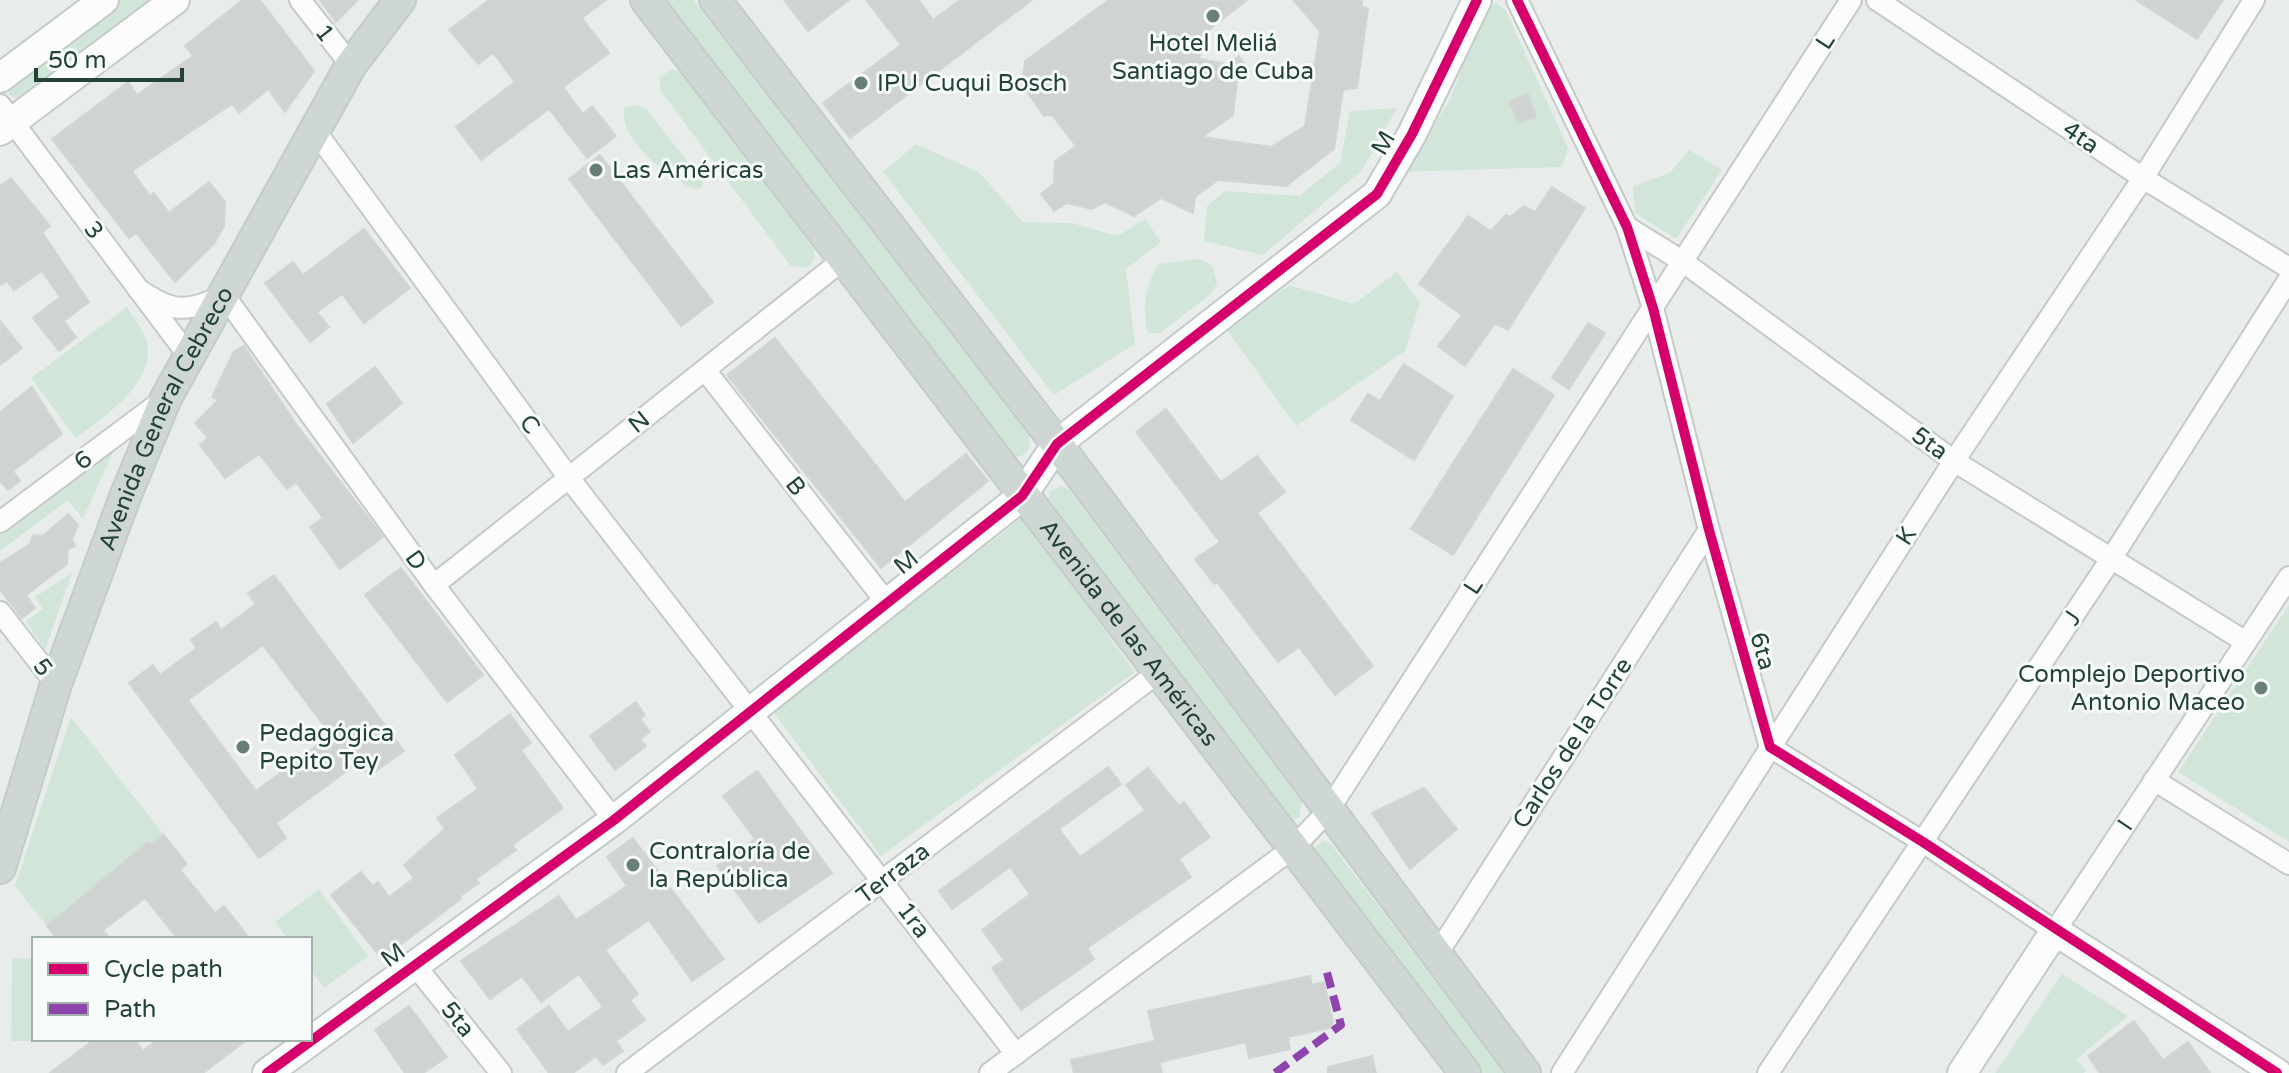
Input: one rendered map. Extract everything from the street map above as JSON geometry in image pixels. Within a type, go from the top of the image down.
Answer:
[{"type":"main road","name":"Avenida General Cebreco","points":[[0,868],[56,684],[125,497],[166,398],[351,65],[400,0]]},
{"type":"main road","name":"Avenida de las Américas","points":[[646,0],[1465,1073]]},
{"type":"main road","points":[[715,0],[1057,444],[1525,1073]]},
{"type":"street","points":[[0,78],[104,0]]},
{"type":"street","points":[[4,119],[175,0]]},
{"type":"street","name":"1","points":[[300,0],[351,65]]},
{"type":"street","name":"M","points":[[312,1040],[614,820],[1022,496],[1057,444],[1377,194],[1412,134],[1477,0]]},
{"type":"street","name":"6ta","points":[[1517,0],[1627,227],[1653,308],[1709,530],[1770,747]]},
{"type":"street","name":"L","points":[[990,1073],[1293,848],[1328,811],[1851,0]]},
{"type":"street","name":"4ta","points":[[1877,0],[2143,178],[2289,268]]},
{"type":"street","name":"K","points":[[1562,1073],[1954,461],[2143,178],[2254,0]]},
{"type":"street","name":"3","points":[[4,119],[188,355]]},
{"type":"street","name":"C","points":[[316,132],[569,478],[752,710]]},
{"type":"street","name":"5ta","points":[[1627,227],[1682,261],[1954,461],[2246,642]]},
{"type":"street","name":"N","points":[[434,585],[844,259]]},
{"type":"street","name":"J","points":[[1768,1073],[2111,559],[2289,279]]},
{"type":"street","points":[[138,289],[159,304],[177,309],[200,307],[224,295]]},
{"type":"street","name":"D","points":[[224,295],[434,585],[614,820]]},
{"type":"street","name":"B","points":[[705,370],[887,603]]},
{"type":"street","name":"6","points":[[0,522],[166,398]]},
{"type":"street","name":"Carlos de la Torre","points":[[1436,956],[1709,530]]},
{"type":"street","name":"I","points":[[1962,1073],[2289,577]]},
{"type":"street","name":"5","points":[[0,612],[56,684]]},
{"type":"street","name":"Terraza","points":[[627,1073],[1159,672]]},
{"type":"street","name":"1ra","points":[[752,710],[1016,1054]]},
{"type":"street","points":[[1770,747],[1923,842],[2277,1073]]},
{"type":"street","points":[[2154,780],[2289,864]]},
{"type":"street","name":"5ta","points":[[414,964],[501,1073]]},
{"type":"street","name":"M","points":[[267,1073],[310,1041]]},
{"type":"green space","points":[[119,0],[156,0],[19,99],[9,95],[8,81]]},
{"type":"green space","points":[[659,0],[693,0],[1029,435],[1030,445],[1024,455],[1010,455]]},
{"type":"green space","points":[[1496,3],[1505,9],[1568,148],[1562,167],[1401,172],[1449,102],[1484,11]]},
{"type":"green space","points":[[671,69],[681,72],[813,247],[815,257],[808,268],[791,266],[660,90],[660,77]]},
{"type":"green space","points":[[635,105],[646,109],[703,181],[701,188],[694,189],[671,176],[636,144],[624,119],[625,107]]},
{"type":"green space","points":[[1397,108],[1362,170],[1263,255],[1204,241],[1207,206],[1225,191],[1299,196],[1340,163],[1350,111]]},
{"type":"green space","points":[[916,144],[980,173],[1023,222],[1072,223],[1118,236],[1145,219],[1161,242],[1126,269],[1135,344],[1054,395],[883,172]]},
{"type":"green space","points":[[1689,150],[1722,170],[1676,239],[1635,213],[1633,186],[1670,173]]},
{"type":"green space","points":[[1199,259],[1212,265],[1217,283],[1212,293],[1160,333],[1148,333],[1146,297],[1159,264]]},
{"type":"green space","points":[[1397,272],[1420,303],[1405,351],[1296,426],[1227,330],[1289,285],[1354,304]]},
{"type":"green space","points":[[127,307],[144,334],[148,350],[145,366],[128,395],[76,438],[31,378]]},
{"type":"green space","points":[[117,443],[83,519],[68,500],[0,551],[0,534]]},
{"type":"green space","points":[[1061,486],[1069,490],[1302,802],[1299,818],[1291,821],[1047,504],[1050,491]]},
{"type":"green space","points":[[1022,517],[1135,672],[881,856],[774,713]]},
{"type":"green space","points":[[72,573],[45,650],[26,621],[43,609],[35,597]]},
{"type":"green space","name":"Complejo Deportivo Antonio Maceo","points":[[2289,605],[2289,842],[2178,772]]},
{"type":"green space","points":[[71,717],[164,835],[151,845],[148,842],[47,926],[15,886]]},
{"type":"green space","points":[[1323,841],[1331,844],[1505,1073],[1477,1073],[1312,850]]},
{"type":"green space","points":[[319,889],[368,956],[324,988],[312,972],[312,937],[286,937],[275,922]]},
{"type":"green space","points":[[12,958],[32,959],[32,1041],[11,1041]]},
{"type":"green space","points":[[2062,974],[2128,1016],[2077,1059],[2086,1071],[2083,1073],[1995,1073]]},
{"type":"building","points":[[242,0],[260,0],[314,71],[285,112],[268,89],[239,113],[232,104],[132,171],[150,196],[154,193],[169,213],[209,182],[225,202],[224,226],[214,244],[175,282],[136,233],[129,238],[52,139],[128,82],[137,95],[193,56],[185,46]]},
{"type":"building","points":[[320,0],[358,0],[336,22]]},
{"type":"building","name":"Las Américas","points":[[489,0],[606,0],[582,18],[609,53],[563,87],[583,114],[592,106],[616,136],[587,158],[549,109],[481,160],[456,127],[515,82],[493,53],[478,64],[449,30]]},
{"type":"building","points":[[784,0],[849,0],[808,31]]},
{"type":"building","points":[[866,0],[919,0],[933,20],[960,0],[1032,0],[850,138],[823,103],[901,45]]},
{"type":"building","points":[[1109,0],[1247,0],[1205,33],[1199,59],[1227,64],[1239,56],[1250,71],[1237,82],[1233,115],[1202,137],[1271,147],[1305,126],[1320,31],[1293,0],[1362,0],[1362,6],[1368,9],[1357,88],[1343,90],[1334,149],[1286,186],[1218,180],[1195,197],[1193,213],[1161,198],[1134,216],[1105,202],[1092,209],[1067,203],[1054,211],[1041,194],[1054,184],[1055,161],[1076,146],[1052,115],[1044,116],[1022,85],[1025,61]]},
{"type":"building","points":[[2136,0],[2223,0],[2197,39]]},
{"type":"building","points":[[1528,94],[1536,117],[1518,123],[1510,101]]},
{"type":"building","points":[[600,155],[713,302],[681,326],[569,179]]},
{"type":"building","points":[[11,178],[50,226],[42,232],[89,302],[64,321],[76,337],[59,351],[33,318],[60,297],[42,271],[14,290],[7,281],[0,285],[0,186]]},
{"type":"building","points":[[1552,187],[1585,208],[1508,330],[1495,323],[1465,366],[1438,346],[1462,315],[1419,284],[1468,216],[1491,231],[1506,215],[1510,217],[1524,206],[1535,212]]},
{"type":"building","points":[[364,229],[410,288],[364,323],[342,294],[317,312],[329,327],[310,342],[265,283],[293,262],[303,275]]},
{"type":"building","points":[[0,321],[22,348],[0,365]]},
{"type":"building","points":[[1588,323],[1605,333],[1569,389],[1552,378]]},
{"type":"building","points":[[775,338],[905,502],[966,454],[988,481],[881,568],[727,375]]},
{"type":"building","points":[[244,346],[296,424],[383,537],[340,569],[310,527],[323,518],[296,482],[287,489],[259,454],[225,478],[200,445],[208,438],[195,423],[218,400],[212,397],[234,351]]},
{"type":"building","points":[[1404,364],[1453,396],[1414,460],[1351,420],[1368,394],[1380,401]]},
{"type":"building","points":[[375,367],[402,403],[353,443],[327,404]]},
{"type":"building","points":[[1513,369],[1554,395],[1453,555],[1411,529]]},
{"type":"building","points":[[32,387],[62,434],[13,471],[20,481],[8,490],[0,481],[0,412]]},
{"type":"building","points":[[1166,409],[1221,482],[1257,456],[1285,492],[1257,513],[1373,666],[1335,695],[1299,647],[1278,662],[1217,582],[1214,584],[1195,559],[1220,542],[1136,432]]},
{"type":"building","points":[[68,514],[78,525],[72,539],[75,546],[68,549],[67,564],[26,595],[35,608],[22,618],[0,590],[0,563],[30,544],[33,535],[43,536]]},
{"type":"building","points":[[401,568],[483,675],[447,702],[365,595]]},
{"type":"building","points":[[274,575],[404,751],[369,776],[359,762],[276,823],[286,838],[259,858],[129,683],[153,665],[160,675],[197,648],[191,640],[216,622],[221,630],[256,604],[248,593]],"holes":[[[263,645],[331,735],[256,791],[188,700]]]},
{"type":"building","points":[[636,702],[645,715],[640,719],[650,732],[640,739],[646,746],[615,770],[590,736]]},
{"type":"building","points":[[510,714],[531,743],[521,750],[563,808],[512,845],[516,850],[476,879],[479,883],[459,897],[461,899],[388,954],[384,949],[378,954],[331,895],[361,872],[373,886],[378,882],[389,897],[414,878],[404,865],[445,829],[437,818],[478,789],[455,755]]},
{"type":"building","points":[[1108,767],[1121,784],[1059,829],[1080,857],[1145,810],[1126,785],[1148,768],[1179,806],[1184,802],[1210,837],[1179,859],[1191,877],[1087,948],[1094,959],[1021,1010],[992,968],[1004,960],[982,930],[1030,894],[1010,867],[952,909],[939,891]]},
{"type":"building","points":[[757,771],[832,873],[759,923],[717,866],[755,839],[723,796]]},
{"type":"building","points":[[1424,788],[1457,829],[1410,869],[1372,813]]},
{"type":"building","points":[[164,835],[187,864],[180,870],[215,913],[224,906],[248,937],[176,937],[145,898],[103,930],[108,937],[55,937],[47,926],[148,842],[151,845]]},
{"type":"building","points":[[633,838],[724,959],[692,981],[649,920],[605,950],[638,994],[630,1000],[645,1020],[616,1041],[623,1051],[603,1065],[596,1056],[573,1073],[549,1073],[517,1029],[549,1006],[568,1032],[603,1007],[579,974],[541,1002],[522,976],[490,999],[461,961],[559,896],[576,920],[627,886],[607,857]]},
{"type":"building","points":[[1310,976],[1312,985],[1324,982],[1334,1027],[1288,1037],[1290,1049],[1249,1058],[1246,1042],[1160,1062],[1162,1073],[1074,1073],[1071,1060],[1155,1041],[1148,1011]]},
{"type":"building","points":[[409,1006],[447,1057],[423,1073],[405,1073],[375,1030]]},
{"type":"building","points":[[2134,1021],[2163,1060],[2188,1042],[2210,1073],[2100,1073],[2088,1056]]},
{"type":"building","points":[[92,1041],[136,1041],[143,1051],[156,1041],[245,1041],[203,1073],[50,1073]]},
{"type":"building","points":[[1372,1056],[1376,1073],[1328,1073],[1328,1067]]},
{"type":"marked path","points":[[1275,1073],[1341,1025],[1325,965]]},
{"type":"cycle path","points":[[312,1040],[614,820],[1022,496],[1057,444],[1377,194],[1412,134],[1477,0]]},
{"type":"cycle path","points":[[1517,0],[1627,227],[1653,308],[1709,530],[1770,747],[1923,842],[2277,1073]]},
{"type":"cycle path","points":[[267,1073],[311,1041]]},
{"type":"place","name":"Hotel Meliá Santiago de Cuba","points":[[1213,16]]},
{"type":"place","name":"IPU Cuqui Bosch","points":[[861,83]]},
{"type":"place","name":"Las Américas","points":[[596,170]]},
{"type":"place","name":"Complejo Deportivo Antonio Maceo","points":[[2261,688]]},
{"type":"place","name":"Pedagógica Pepito Tey","points":[[243,747]]},
{"type":"place","name":"Contraloría de la República","points":[[633,865]]}]
